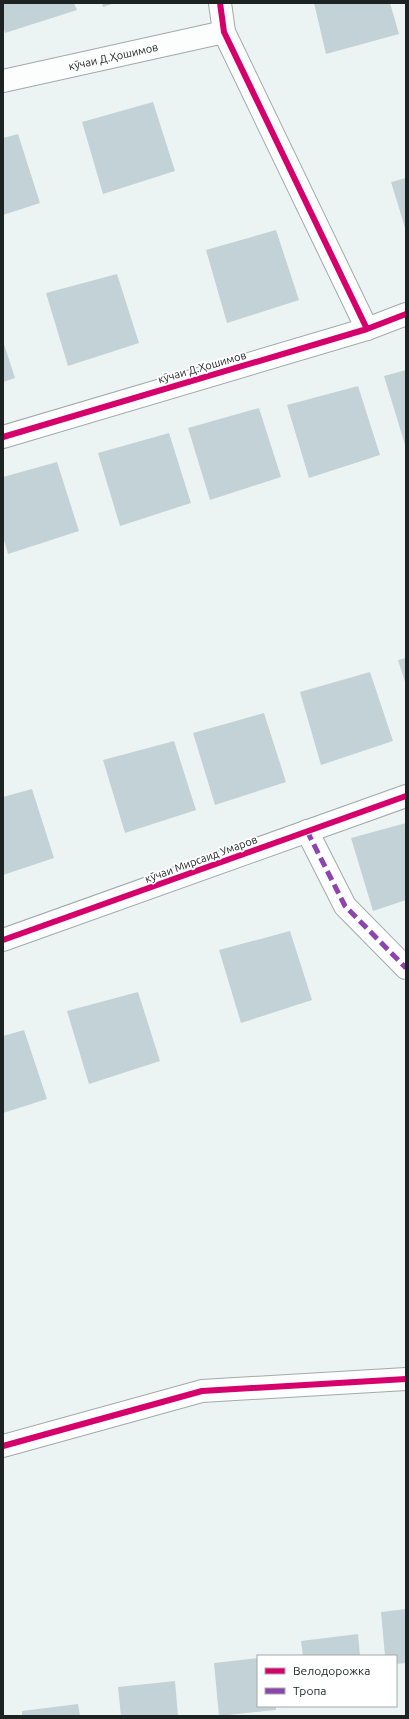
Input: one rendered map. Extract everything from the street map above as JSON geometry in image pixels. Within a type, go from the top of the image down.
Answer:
[{"type":"street","points":[[220,3],[224,32],[367,329]]},
{"type":"street","name":"кӯчаи Д.Ҳошимов","points":[[3,81],[224,32]]},
{"type":"street","name":"кӯчаи Д.Ҳошимов","points":[[3,437],[367,329],[406,314]]},
{"type":"street","name":"кӯчаи Мирсаид Умаров","points":[[3,940],[406,796]]},
{"type":"street","points":[[308,831],[345,906],[406,968]]},
{"type":"street","points":[[3,1446],[202,1391],[406,1379]]},
{"type":"building","points":[[3,3],[74,3],[77,10],[5,33],[3,25]]},
{"type":"building","points":[[102,3],[115,3],[103,7]]},
{"type":"building","points":[[314,3],[390,3],[399,34],[326,54]]},
{"type":"building","points":[[153,102],[175,171],[103,194],[82,122]]},
{"type":"building","points":[[18,134],[40,203],[3,215],[3,138]]},
{"type":"building","points":[[406,178],[406,231],[391,182]]},
{"type":"building","points":[[276,230],[299,300],[227,323],[206,250]]},
{"type":"building","points":[[117,274],[139,343],[68,366],[46,293]]},
{"type":"building","points":[[3,341],[15,378],[3,382]]},
{"type":"building","points":[[406,370],[406,448],[384,376]]},
{"type":"building","points":[[358,386],[380,455],[309,478],[287,405]]},
{"type":"building","points":[[259,408],[281,477],[210,500],[188,428]]},
{"type":"building","points":[[169,433],[191,503],[120,526],[98,453]]},
{"type":"building","points":[[57,462],[79,531],[8,554],[3,537],[3,477]]},
{"type":"building","points":[[406,658],[406,685],[398,660]]},
{"type":"building","points":[[370,672],[393,741],[321,765],[300,692]]},
{"type":"building","points":[[264,713],[286,782],[215,805],[193,733]]},
{"type":"building","points":[[174,741],[196,810],[125,833],[103,760]]},
{"type":"building","points":[[32,789],[54,858],[3,875],[3,797]]},
{"type":"building","points":[[406,823],[406,900],[373,911],[351,838]]},
{"type":"building","points":[[290,931],[312,1000],[241,1023],[219,950]]},
{"type":"building","points":[[138,992],[160,1061],[89,1084],[67,1011]]},
{"type":"building","points":[[24,1030],[47,1099],[3,1113],[3,1036]]},
{"type":"building","points":[[406,1609],[406,1663],[397,1664],[397,1655],[385,1655],[381,1612]]},
{"type":"building","points":[[358,1634],[360,1655],[303,1655],[301,1641]]},
{"type":"building","points":[[257,1658],[257,1707],[276,1707],[276,1710],[219,1716],[214,1663]]},
{"type":"building","points":[[175,1681],[178,1716],[121,1716],[118,1687]]},
{"type":"building","points":[[78,1704],[80,1716],[22,1716],[22,1711]]},
{"type":"marked path","points":[[307,831],[345,906],[406,968]]},
{"type":"cycle path","points":[[220,3],[224,32],[367,329]]},
{"type":"cycle path","points":[[3,437],[367,329],[406,314]]},
{"type":"cycle path","points":[[3,940],[406,796]]},
{"type":"cycle path","points":[[3,1446],[202,1391],[406,1379]]}]
